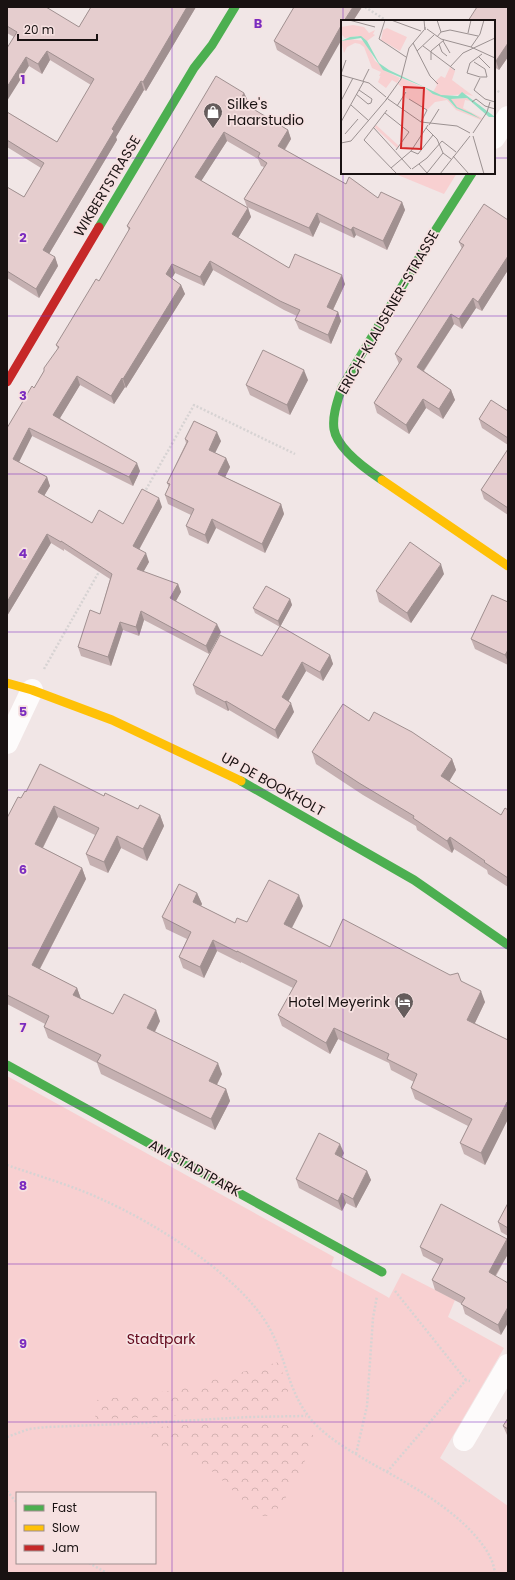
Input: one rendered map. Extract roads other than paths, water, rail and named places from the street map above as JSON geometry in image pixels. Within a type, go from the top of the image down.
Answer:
[{"type":"street","name":"WIKBERTSTRASSE","points":[[7,382],[194,68],[212,45],[235,7]]},
{"type":"street","points":[[495,136],[508,117]]},
{"type":"street","name":"ERICH-KLAUSENER-STRASSE","points":[[471,174],[435,231],[342,387],[335,410],[335,433],[350,455],[366,469],[508,566]]},
{"type":"street","name":"UP DE BOOKHOLT","points":[[7,683],[32,690],[112,720],[238,779],[414,880],[508,946]]},
{"type":"street","points":[[7,743],[32,690]]},
{"type":"street","name":"AM STADTPARK","points":[[7,1065],[382,1272]]},
{"type":"street","points":[[464,1440],[508,1365]]},
{"type":"place","name":"Silke's Haarstudio","points":[[213,129]]},
{"type":"place","name":"Hotel Meyerink","points":[[404,1019]]},
{"type":"park label","name":"Stadtpark","points":[[161,1339]]}]
